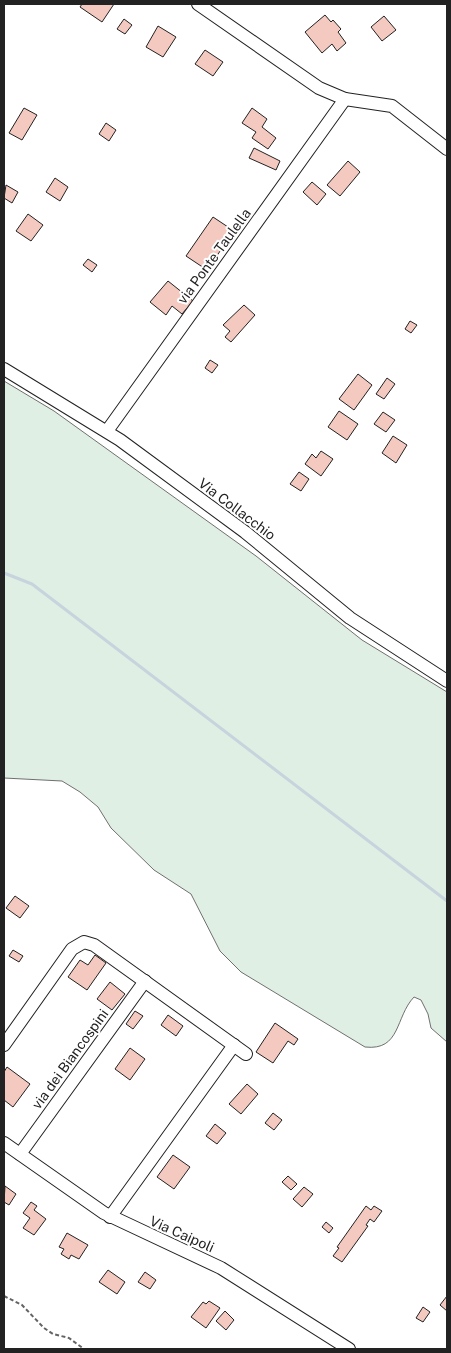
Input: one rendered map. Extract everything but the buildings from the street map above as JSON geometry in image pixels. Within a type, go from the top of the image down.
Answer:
[{"type":"street","points":[[198,4],[305,79],[331,94],[345,99],[384,103],[396,108],[447,149]]},
{"type":"street","name":"via Ponte Taulella","points":[[107,430],[345,99]]},
{"type":"street","name":"Via Collacchio","points":[[4,369],[107,430],[245,532],[354,622],[447,680]]},
{"type":"street","points":[[4,1045],[72,950],[84,942],[94,945],[246,1054]]},
{"type":"street","name":"via dei Biancospini","points":[[20,1154],[145,981]]},
{"type":"street","points":[[110,1217],[234,1045]]},
{"type":"street","name":"Via Caipoli","points":[[4,1143],[79,1198],[110,1217],[221,1268],[350,1349]]},
{"type":"path","points":[[4,1296],[22,1305],[44,1328],[53,1334],[69,1338],[84,1349]]},
{"type":"green space","points":[[4,381],[54,411],[256,556],[362,640],[447,692],[447,1042],[431,1028],[428,1014],[421,1000],[414,997],[391,1038],[385,1044],[377,1047],[365,1047],[241,972],[220,951],[191,894],[154,870],[111,828],[98,807],[80,792],[62,781],[4,778]]},
{"type":"waterway","points":[[4,573],[32,584],[447,901]]}]
